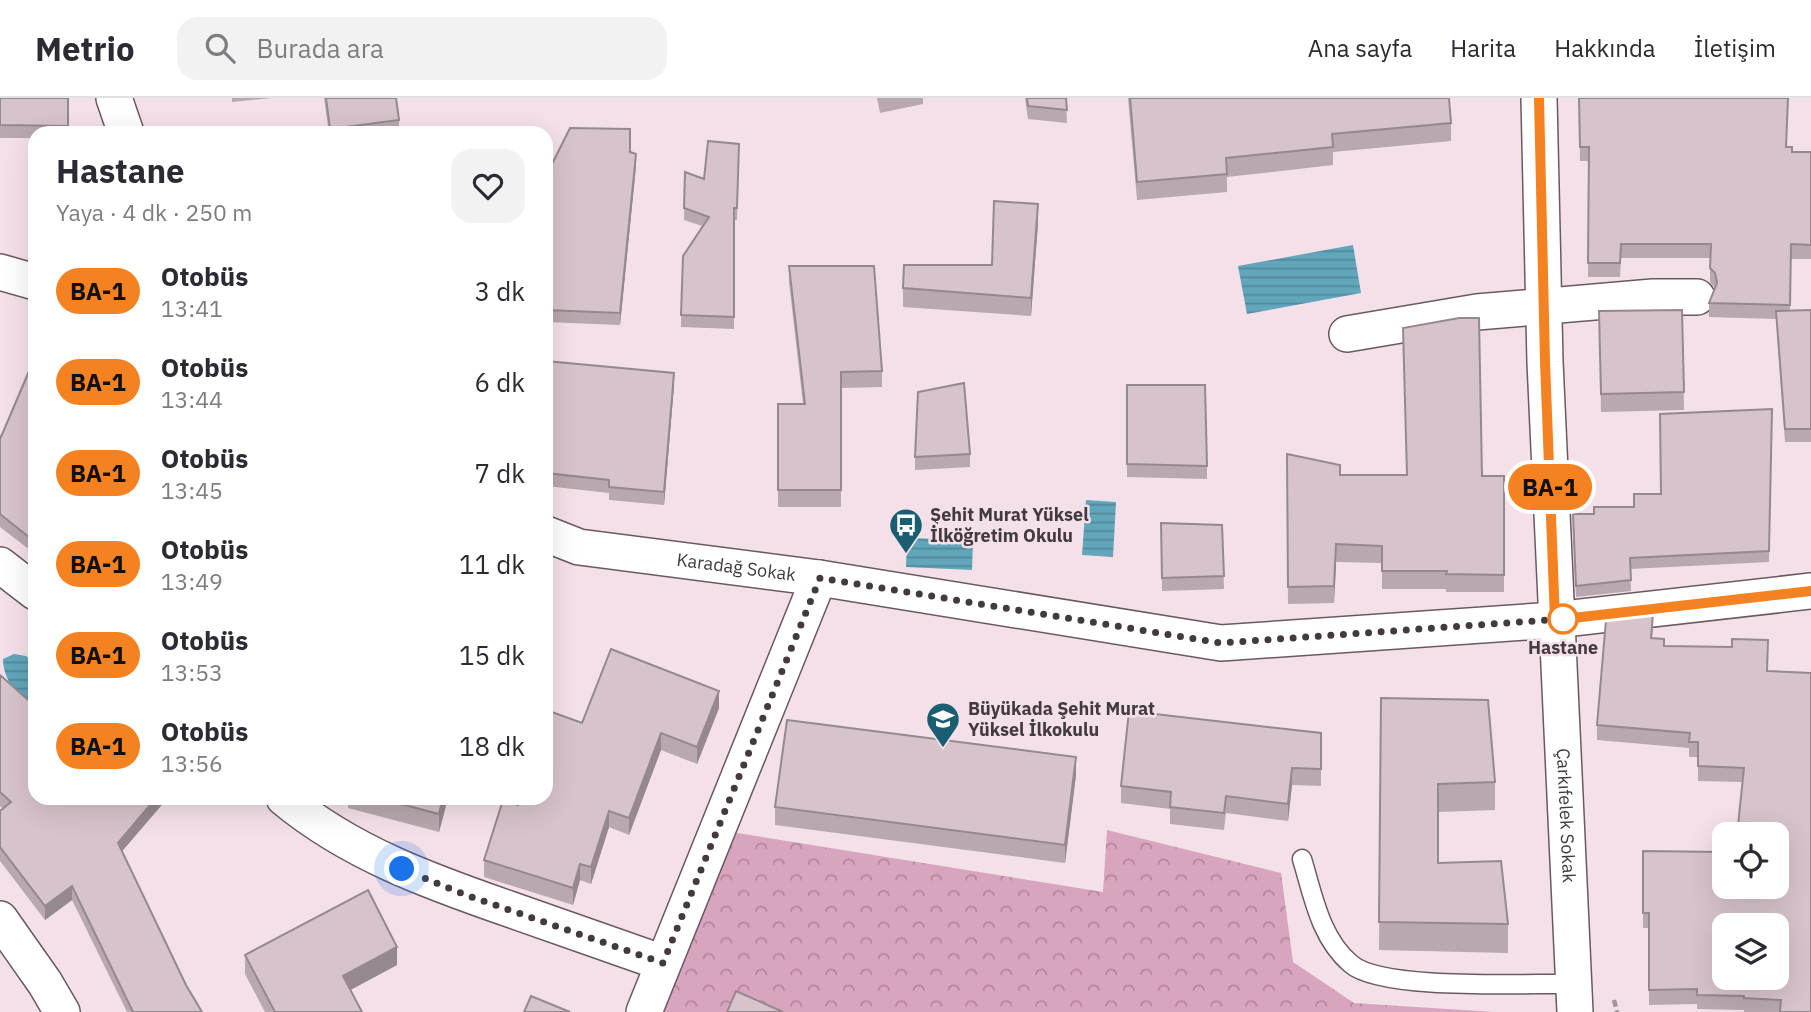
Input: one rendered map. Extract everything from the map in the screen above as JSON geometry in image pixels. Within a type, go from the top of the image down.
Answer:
[{"type":"street","points":[[114,98],[124,126]]},
{"type":"street","name":"Çarkıfelek Sokak","points":[[1539,98],[1555,620],[1574,998]]},
{"type":"street","points":[[0,272],[28,280]]},
{"type":"street","points":[[1347,334],[1477,312],[1641,298],[1697,297]]},
{"type":"street","name":"Karadağ Sokak","points":[[553,537],[579,547],[820,578],[1221,643],[1555,620],[1811,591]]},
{"type":"street","points":[[0,565],[28,587]]},
{"type":"street","points":[[644,1012],[820,578]]},
{"type":"street","points":[[292,805],[353,846],[402,869],[466,895],[663,963]]},
{"type":"street","points":[[0,919],[62,1012]]},
{"type":"lane","points":[[1302,859],[1324,930],[1352,965],[1374,974],[1414,982],[1574,998]]},
{"type":"green space","points":[[1107,830],[1281,873],[1293,962],[1354,1003],[1494,1012],[664,1012],[731,832],[1103,892]]},
{"type":"water","points":[[1353,245],[1361,293],[1247,314],[1238,266]]},
{"type":"water","points":[[1086,500],[1116,502],[1113,557],[1082,555]]},
{"type":"water","points":[[907,538],[973,540],[972,570],[906,567]]},
{"type":"water","points":[[14,654],[28,658],[28,700],[17,692],[8,680],[3,659]]},
{"type":"building","points":[[0,98],[68,98],[68,126],[0,125]]},
{"type":"building","points":[[326,98],[396,98],[399,120],[330,126]]},
{"type":"building","points":[[1027,98],[1066,98],[1067,110],[1028,106]]},
{"type":"building","points":[[1130,98],[1449,98],[1451,123],[1332,134],[1333,147],[1226,158],[1227,174],[1137,182]]},
{"type":"building","points":[[1579,98],[1788,98],[1786,147],[1792,147],[1792,152],[1811,152],[1811,245],[1791,244],[1790,305],[1709,303],[1717,283],[1715,273],[1710,268],[1711,244],[1621,244],[1620,263],[1588,263],[1589,147],[1580,147]]},
{"type":"building","points":[[570,128],[630,129],[630,152],[636,154],[620,313],[553,310],[553,162]]},
{"type":"building","points":[[708,141],[739,144],[737,208],[734,208],[734,317],[681,315],[683,256],[709,217],[684,208],[685,172],[704,179]]},
{"type":"building","points":[[994,201],[1038,204],[1031,298],[903,288],[904,265],[992,265]]},
{"type":"building","points":[[789,266],[874,266],[882,371],[841,372],[841,490],[778,490],[778,404],[805,404]]},
{"type":"building","points":[[1682,310],[1684,392],[1601,394],[1599,311]]},
{"type":"building","points":[[1811,310],[1811,429],[1785,429],[1776,311]]},
{"type":"building","points":[[1459,318],[1479,318],[1482,476],[1504,476],[1504,575],[1446,574],[1447,571],[1382,571],[1382,546],[1336,544],[1334,586],[1288,587],[1287,454],[1340,465],[1340,475],[1407,475],[1403,328]]},
{"type":"building","points":[[553,362],[674,373],[664,492],[609,487],[609,480],[553,474]]},
{"type":"building","points":[[28,373],[28,536],[0,514],[1,437]]},
{"type":"building","points":[[964,383],[970,454],[915,457],[918,392]]},
{"type":"building","points":[[1127,385],[1205,385],[1207,466],[1127,464]]},
{"type":"building","points":[[1772,409],[1769,551],[1630,558],[1631,580],[1576,586],[1573,514],[1594,514],[1594,507],[1634,507],[1634,494],[1661,494],[1660,414]]},
{"type":"building","points":[[1161,523],[1222,525],[1224,576],[1162,578]]},
{"type":"building","points":[[1653,614],[1651,638],[1664,639],[1664,646],[1732,647],[1732,639],[1768,640],[1767,671],[1811,673],[1811,1012],[1780,1012],[1781,1000],[1697,995],[1697,989],[1649,990],[1649,913],[1643,913],[1643,851],[1712,852],[1712,899],[1789,899],[1789,822],[1738,822],[1744,768],[1698,766],[1698,742],[1689,742],[1690,733],[1597,725],[1606,620]]},
{"type":"building","points":[[611,649],[719,691],[697,747],[661,733],[629,818],[609,811],[591,867],[580,864],[573,888],[484,860],[501,805],[553,805],[553,712],[582,723]]},
{"type":"building","points":[[0,675],[28,700],[28,805],[150,805],[118,843],[186,985],[202,1012],[133,1012],[72,886],[45,906],[0,847],[0,811],[11,802],[0,792]]},
{"type":"building","points":[[1381,698],[1488,700],[1495,782],[1438,784],[1438,863],[1501,861],[1508,924],[1379,922]]},
{"type":"building","points":[[1129,711],[1321,733],[1321,769],[1292,768],[1288,804],[1226,796],[1224,813],[1170,807],[1171,792],[1121,786]]},
{"type":"building","points":[[787,720],[1076,757],[1065,845],[775,807]]},
{"type":"building","points":[[405,805],[441,805],[439,814]]},
{"type":"building","points":[[368,890],[397,947],[343,976],[362,1012],[275,1012],[245,955]]},
{"type":"building","points":[[736,991],[783,1012],[727,1012]]},
{"type":"building","points":[[531,996],[570,1012],[524,1012]]},
{"type":"bus line","name":"BA-1","points":[[1539,98],[1555,620],[1811,591]]},
{"type":"place","name":"Şehit Murat Yüksel İlköğretim Okulu","points":[[906,555]]},
{"type":"place","name":"Hastane","points":[[1563,619]]},
{"type":"place","name":"Büyükada Şehit Murat Yüksel İlkokulu","points":[[943,749]]},
{"type":"route","points":[[402,869],[466,895],[663,963],[820,578],[1221,643],[1563,619]]}]
